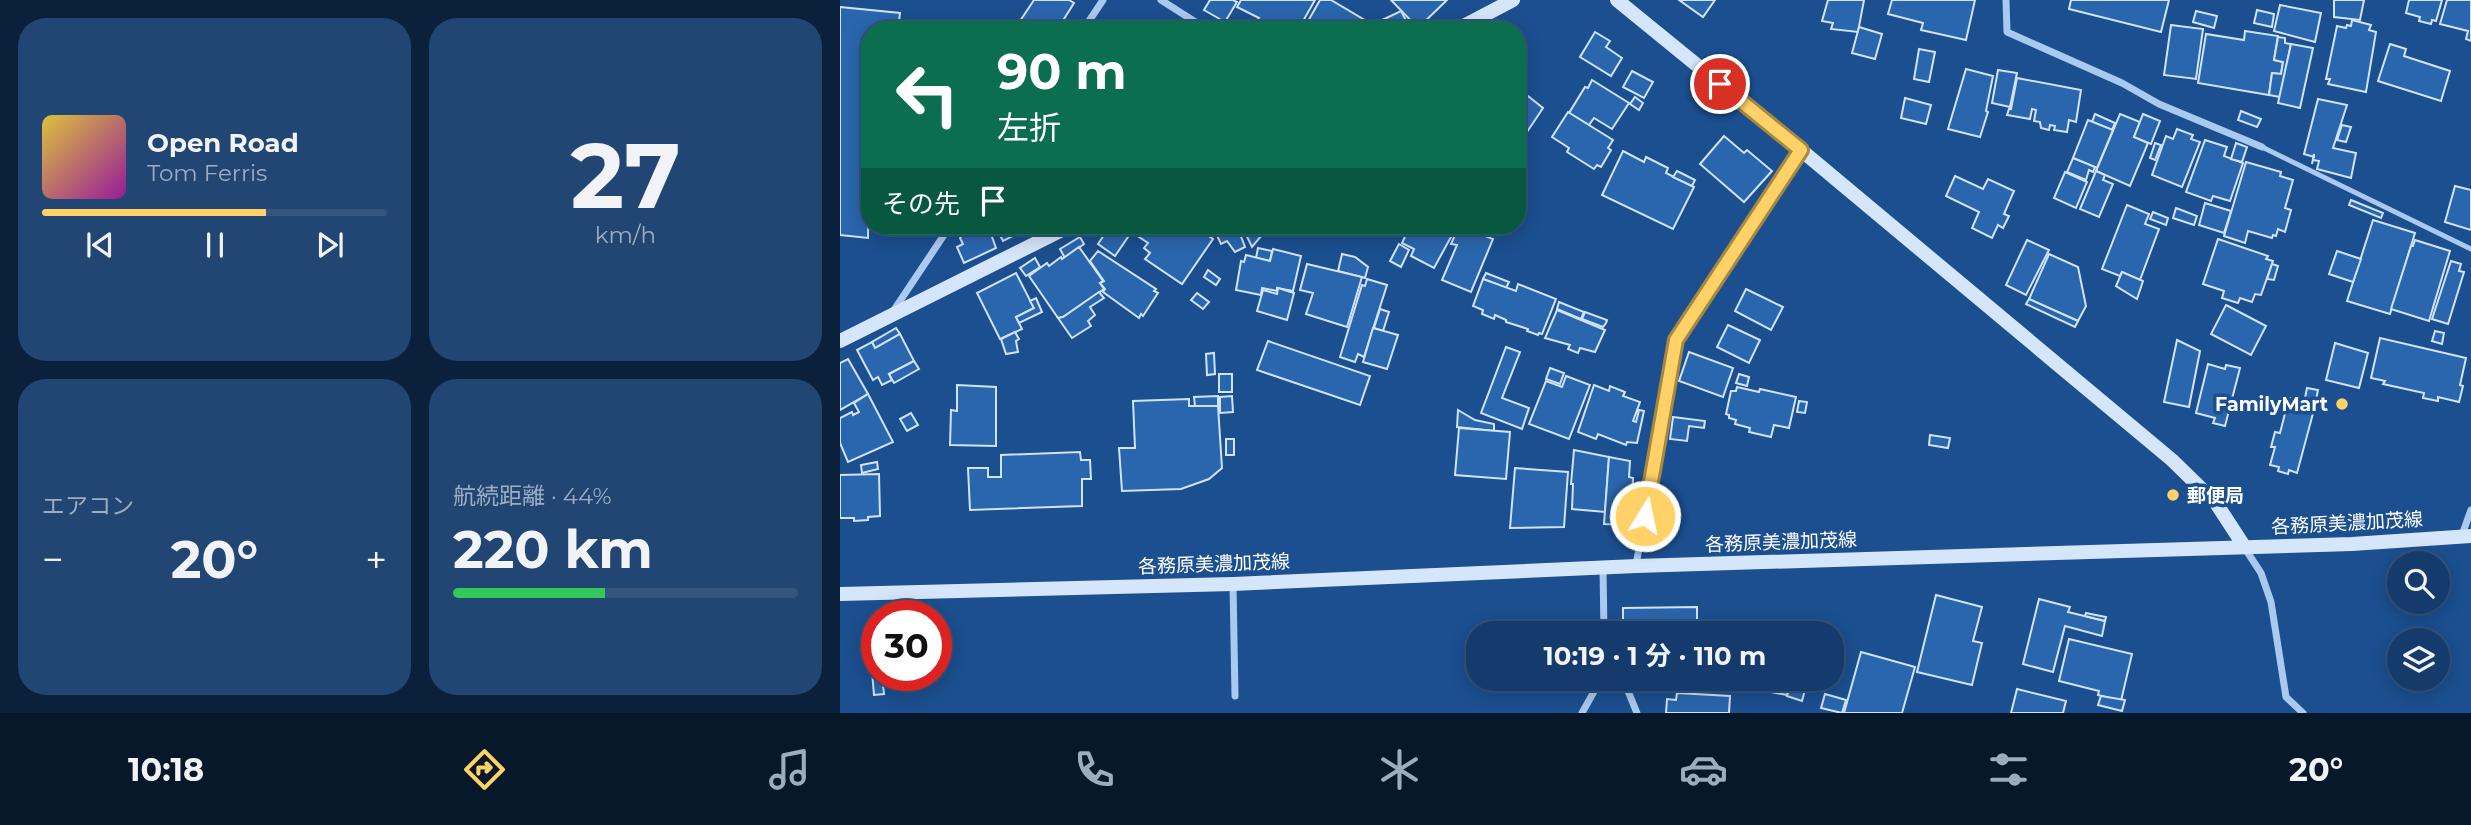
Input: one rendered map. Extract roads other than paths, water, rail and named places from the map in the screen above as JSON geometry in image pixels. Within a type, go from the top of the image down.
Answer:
[{"type":"main road","points":[[1473,21],[1513,0]]},
{"type":"main road","points":[[1618,0],[2172,460],[2216,503],[2244,546]]},
{"type":"main road","points":[[840,341],[1052,235]]},
{"type":"main road","name":"各務原美濃加茂線","points":[[840,594],[1233,584],[1636,566],[2352,544],[2466,536]]},
{"type":"street","points":[[1089,21],[1103,0]]},
{"type":"street","points":[[1161,0],[1194,21]]},
{"type":"street","points":[[2006,0],[2007,32],[2122,82],[2159,104],[2262,147]]},
{"type":"street","points":[[1636,566],[1676,340],[1801,150]]},
{"type":"street","points":[[890,316],[944,235]]},
{"type":"street","points":[[2466,536],[2471,510]]},
{"type":"street","points":[[2244,546],[2260,573],[2271,602],[2286,697],[2303,713]]},
{"type":"street","points":[[1603,568],[1604,621]]},
{"type":"street","points":[[1233,584],[1235,696]]},
{"type":"street","points":[[1583,713],[1595,691]]},
{"type":"street","points":[[1628,691],[1637,713]]},
{"type":"lane","points":[[2262,147],[2471,249]]},
{"type":"place","name":"FamilyMart","points":[[2342,404]]},
{"type":"place","name":"郵便局","points":[[2173,495]]}]
